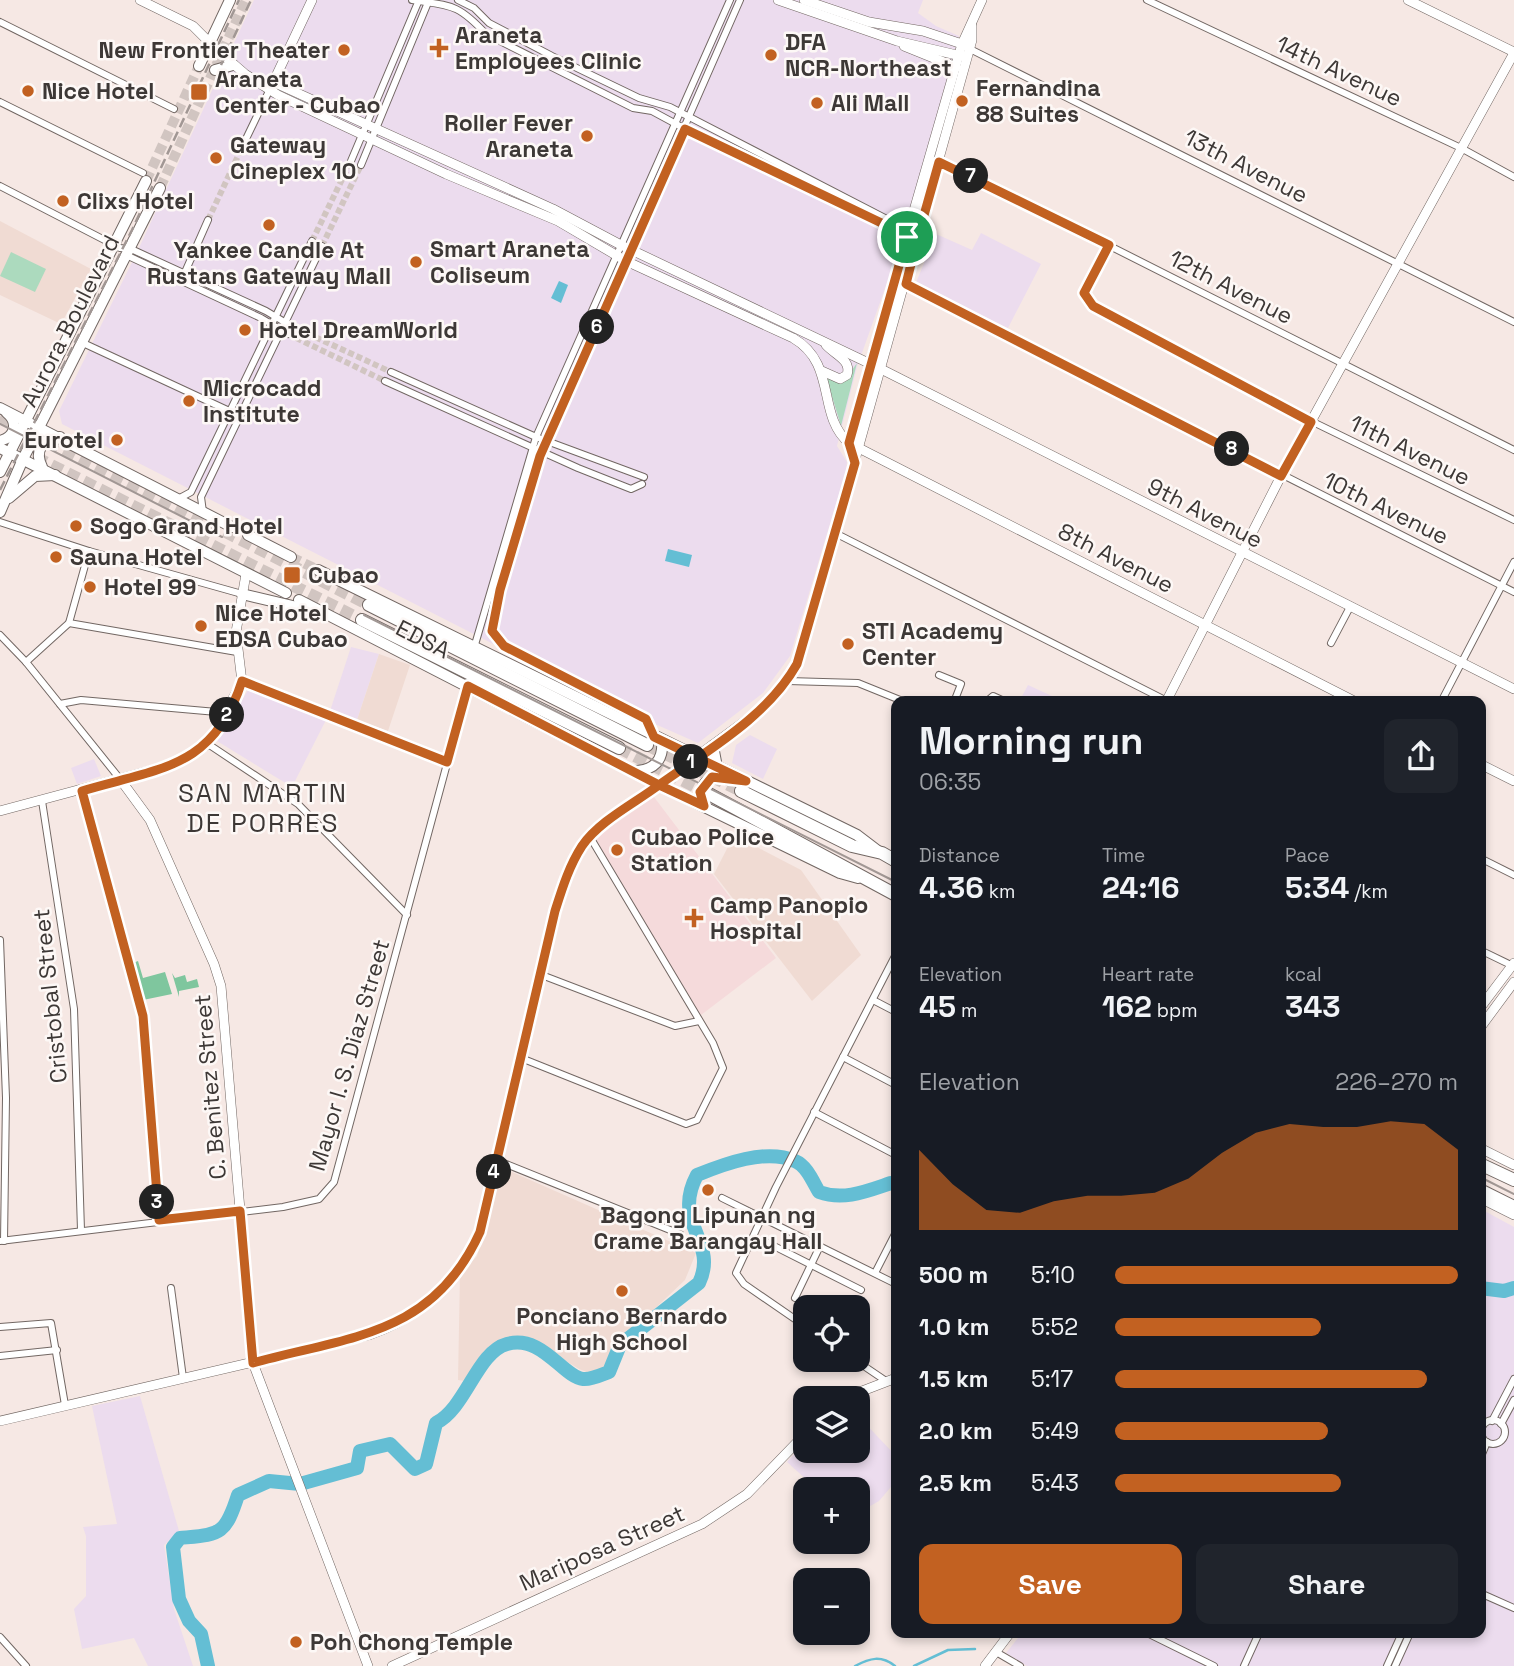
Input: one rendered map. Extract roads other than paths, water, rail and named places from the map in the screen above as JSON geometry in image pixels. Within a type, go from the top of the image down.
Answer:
[{"type":"highway","name":"EDSA","points":[[369,604],[654,740]]},
{"type":"highway","name":"EDSA","points":[[362,620],[619,748]]},
{"type":"highway","name":"EDSA","points":[[743,786],[852,846],[891,858]]},
{"type":"highway","name":"EDSA","points":[[707,793],[891,892]]},
{"type":"highway","points":[[1486,1167],[1514,1180]]},
{"type":"highway","points":[[1486,1193],[1514,1207]]},
{"type":"main road","points":[[199,66],[230,0]]},
{"type":"main road","points":[[215,70],[233,65]]},
{"type":"main road","name":"Aurora Boulevard","points":[[1,509],[38,427],[83,342],[123,250],[145,177]]},
{"type":"main road","name":"Aurora Boulevard","points":[[0,472],[5,450],[25,421],[160,188]]},
{"type":"main road","points":[[2,410],[60,437],[232,527]]},
{"type":"main road","points":[[0,441],[10,437],[15,426],[12,417],[2,410]]},
{"type":"main road","points":[[42,467],[38,458],[40,448],[46,441],[60,437]]},
{"type":"main road","points":[[5,450],[286,593]]},
{"type":"main road","points":[[1,509],[35,476],[57,475]]},
{"type":"main road","points":[[248,535],[291,557]]},
{"type":"main road","name":"EDSA","points":[[318,570],[654,740],[717,767],[743,786]]},
{"type":"main road","points":[[242,594],[321,611]]},
{"type":"main road","name":"EDSA","points":[[299,600],[659,785],[840,873],[868,881]]},
{"type":"main road","points":[[632,771],[645,771],[655,765],[662,755],[654,740]]},
{"type":"main road","points":[[713,746],[717,767]]},
{"type":"main road","points":[[704,806],[700,792],[712,777],[743,786]]},
{"type":"street","points":[[140,0],[193,26],[233,65],[363,135],[618,249],[630,250],[820,340],[848,363],[847,375],[840,379],[822,371]]},
{"type":"street","points":[[245,141],[312,0]]},
{"type":"street","points":[[351,161],[416,0],[429,0],[447,4],[468,15],[486,34],[633,108],[652,111],[913,236]]},
{"type":"street","points":[[361,165],[429,0]]},
{"type":"street","points":[[458,0],[474,8],[489,23],[552,57],[639,98],[661,103],[913,236]]},
{"type":"street","points":[[474,648],[536,437],[730,0]]},
{"type":"street","points":[[654,740],[646,719],[504,646],[493,635],[492,626],[500,590],[542,452],[740,0]]},
{"type":"street","points":[[778,0],[897,41],[964,51]]},
{"type":"street","points":[[804,0],[880,25],[923,31],[964,51]]},
{"type":"street","points":[[849,443],[870,363],[913,236],[964,51],[982,0]]},
{"type":"street","name":"14th Avenue","points":[[1147,0],[1461,148],[1514,177]]},
{"type":"street","points":[[1169,696],[1281,476],[1514,52],[1408,0]]},
{"type":"street","points":[[0,22],[174,109]]},
{"type":"street","points":[[917,46],[924,38],[923,31]]},
{"type":"street","points":[[897,41],[910,51],[956,67]]},
{"type":"street","points":[[934,161],[956,67],[964,51]]},
{"type":"street","name":"13th Avenue","points":[[964,51],[1514,322]]},
{"type":"street","points":[[271,86],[378,128],[554,209],[618,249],[626,261],[793,338],[809,351],[822,371],[834,421],[849,443],[855,463]]},
{"type":"street","points":[[0,102],[145,177]]},
{"type":"street","name":"12th Avenue","points":[[934,161],[1109,245],[1514,450]]},
{"type":"street","points":[[0,186],[284,333]]},
{"type":"street","points":[[181,279],[208,220]]},
{"type":"street","points":[[0,1421],[374,1333],[414,1314],[455,1277],[480,1232],[539,974],[567,875],[590,838],[766,705],[788,681],[800,657],[879,368],[906,284],[913,236]]},
{"type":"street","points":[[178,499],[193,488],[312,241]]},
{"type":"street","name":"11th Avenue","points":[[1109,245],[1084,293],[1093,306],[1311,422],[1514,520]]},
{"type":"street","points":[[203,512],[203,493],[288,325],[322,246]]},
{"type":"street","points":[[181,279],[275,316],[288,325]]},
{"type":"street","name":"10th Avenue","points":[[906,284],[1514,592]]},
{"type":"street","name":"9th Avenue","points":[[820,340],[1514,689]]},
{"type":"street","points":[[83,342],[240,416]]},
{"type":"street","points":[[385,381],[532,448],[631,489],[643,481],[391,373]]},
{"type":"street","name":"8th Avenue","points":[[849,443],[1344,696]]},
{"type":"street","points":[[193,488],[203,493]]},
{"type":"street","points":[[0,522],[89,551],[242,594]]},
{"type":"street","points":[[835,533],[1157,696]]},
{"type":"street","points":[[26,663],[69,623],[89,551]]},
{"type":"street","points":[[1444,696],[1514,562]]},
{"type":"street","points":[[0,811],[176,764],[208,744],[228,713],[242,681],[236,632],[246,574]]},
{"type":"street","points":[[1331,643],[1350,607]]},
{"type":"street","points":[[69,623],[237,652]]},
{"type":"street","name":"C. Benitez Street","points":[[0,635],[60,704],[150,820],[215,964],[221,986],[253,1363],[368,1666]]},
{"type":"street","points":[[939,675],[960,682],[961,688],[957,696]]},
{"type":"street","points":[[242,681],[447,762]]},
{"type":"street","points":[[788,681],[858,683],[891,696]]},
{"type":"street","name":"Mayor I. S. Diaz Street","points":[[2,1241],[311,1202],[326,1194],[334,1182],[468,686]]},
{"type":"street","points":[[60,704],[81,700],[228,713]]},
{"type":"street","points":[[208,744],[298,804],[407,915]]},
{"type":"street","points":[[1486,767],[1514,781]]},
{"type":"street","points":[[82,791],[143,1016],[159,1220]]},
{"type":"street","name":"Cristobal Street","points":[[42,801],[74,1009],[81,1230]]},
{"type":"street","points":[[521,1058],[686,1124],[697,1120],[723,1068],[713,1042],[590,838]]},
{"type":"street","points":[[1486,861],[1514,875]]},
{"type":"street","points":[[0,940],[6,1098],[2,1241]]},
{"type":"street","points":[[1486,953],[1513,965],[1486,1000]]},
{"type":"street","points":[[793,1317],[737,1277],[776,1186],[891,964]]},
{"type":"street","points":[[539,974],[675,1026],[699,1021]]},
{"type":"street","points":[[1486,1020],[1514,982]]},
{"type":"street","points":[[873,1000],[891,1009]]},
{"type":"street","points":[[843,1057],[891,1082]]},
{"type":"street","points":[[814,1112],[891,1152]]},
{"type":"street","points":[[1486,1151],[1514,1165]]},
{"type":"street","points":[[496,1160],[680,1234]]},
{"type":"street","points":[[722,1198],[891,1281]]},
{"type":"street","points":[[1486,1201],[1514,1216]]},
{"type":"street","points":[[766,1242],[861,1290]]},
{"type":"street","points":[[875,1273],[891,1242]]},
{"type":"street","points":[[796,1295],[820,1246]]},
{"type":"street","points":[[171,1288],[183,1378]]},
{"type":"street","points":[[0,1327],[51,1323],[65,1405]]},
{"type":"street","points":[[0,1356],[57,1350]]},
{"type":"street","points":[[242,1365],[257,1373]]},
{"type":"street","points":[[870,1368],[891,1378]]},
{"type":"street","points":[[1486,1425],[1492,1421],[1514,1379]]},
{"type":"street","points":[[870,1388],[891,1380]]},
{"type":"street","points":[[1504,1435],[1501,1424],[1514,1400]]},
{"type":"street","points":[[1492,1421],[1501,1424]]},
{"type":"street","points":[[1504,1435],[1514,1438]]},
{"type":"street","points":[[1487,1442],[1497,1443],[1504,1435]]},
{"type":"street","name":"Mariposa Street","points":[[392,1666],[702,1524],[747,1494],[793,1446]]},
{"type":"street","points":[[1486,1596],[1514,1608]]},
{"type":"street","points":[[0,1637],[26,1666]]},
{"type":"street","points":[[985,1666],[1006,1638]]},
{"type":"street","points":[[1157,1638],[1214,1666]]},
{"type":"street","points":[[1244,1666],[1257,1638]]},
{"type":"street","points":[[1387,1666],[1400,1638]]},
{"type":"street","points":[[1395,1666],[1408,1638]]},
{"type":"street","points":[[996,1651],[1020,1666]]},
{"type":"water","points":[[559,281],[568,285],[561,303],[551,298]]},
{"type":"water","points":[[668,549],[692,555],[689,567],[665,561]]},
{"type":"waterway","points":[[208,1666],[201,1634],[189,1621],[179,1599],[173,1547],[180,1538],[219,1530],[229,1518],[238,1495],[269,1481],[300,1484],[357,1468],[360,1451],[390,1444],[415,1469],[426,1464],[436,1423],[456,1405],[487,1358],[507,1344],[531,1345],[575,1377],[593,1378],[609,1372],[620,1345],[699,1283],[704,1268],[703,1255],[689,1207],[690,1192],[697,1175],[745,1159],[771,1156],[784,1157],[799,1163],[819,1192],[828,1195],[864,1192],[891,1183]]},
{"type":"waterway","points":[[1486,1289],[1504,1291],[1514,1288]]},
{"type":"waterway","points":[[914,1666],[948,1650],[975,1649]]},
{"type":"waterway","points":[[855,1666],[875,1659],[885,1660],[895,1666]]},
{"type":"tunnel","points":[[160,188],[246,0]]},
{"type":"tunnel","points":[[146,181],[199,66]]},
{"type":"tunnel","points":[[208,220],[245,141]]},
{"type":"tunnel","points":[[312,241],[351,161]]},
{"type":"tunnel","points":[[322,246],[361,165]]},
{"type":"tunnel","points":[[291,326],[391,372]]},
{"type":"tunnel","points":[[288,334],[385,381]]},
{"type":"tunnel","points":[[0,417],[369,605]]},
{"type":"tunnel","points":[[3,441],[362,620]]},
{"type":"tunnel","points":[[291,557],[318,570]]},
{"type":"tunnel","points":[[647,745],[741,791]]},
{"type":"tunnel","points":[[619,748],[707,793]]},
{"type":"tram line","points":[[0,424],[222,537]]},
{"type":"tram line","points":[[364,615],[891,879]]},
{"type":"tram line","points":[[1486,1180],[1514,1194]]},
{"type":"railway","points":[[0,490],[132,230],[239,0]]},
{"type":"railway","points":[[221,65],[251,0]]},
{"type":"place","name":"Araneta Employees Clinic","points":[[439,48]]},
{"type":"place","name":"New Frontier Theater","points":[[344,50]]},
{"type":"place","name":"DFA NCR-Northeast","points":[[771,55]]},
{"type":"place","name":"Nice Hotel","points":[[28,91]]},
{"type":"place","name":"Araneta Center - Cubao","points":[[199,92]]},
{"type":"place","name":"Fernandina 88 Suites","points":[[962,101]]},
{"type":"place","name":"Ali Mall","points":[[817,103]]},
{"type":"place","name":"Roller Fever Araneta","points":[[587,136]]},
{"type":"place","name":"Gateway Cineplex 10","points":[[216,158]]},
{"type":"place","name":"Clixs Hotel","points":[[63,201]]},
{"type":"place","name":"Yankee Candle At Rustans Gateway Mall","points":[[269,225]]},
{"type":"place","name":"Smart Araneta Coliseum","points":[[416,262]]},
{"type":"place","name":"Hotel DreamWorld","points":[[245,330]]},
{"type":"place","name":"Microcadd Institute","points":[[189,401]]},
{"type":"place","name":"Eurotel","points":[[117,440]]},
{"type":"place","name":"Sogo Grand Hotel","points":[[76,526]]},
{"type":"place","name":"Sauna Hotel","points":[[56,557]]},
{"type":"place","name":"Cubao","points":[[292,575]]},
{"type":"place","name":"Hotel 99","points":[[90,587]]},
{"type":"place","name":"Nice Hotel EDSA Cubao","points":[[201,626]]},
{"type":"place","name":"STI Academy Center","points":[[848,644]]},
{"type":"place","name":"Cubao Police Station","points":[[617,850]]},
{"type":"place","name":"Camp Panopio Hospital","points":[[694,918]]},
{"type":"place","name":"Bagong Lipunan ng Crame Barangay Hall","points":[[708,1190]]},
{"type":"place","name":"Ponciano Bernardo High School","points":[[622,1291]]},
{"type":"place","name":"Poh Chong Temple","points":[[296,1642]]},
{"type":"district","name":"SAN MARTIN DE PORRES","points":[[263,808]]}]
